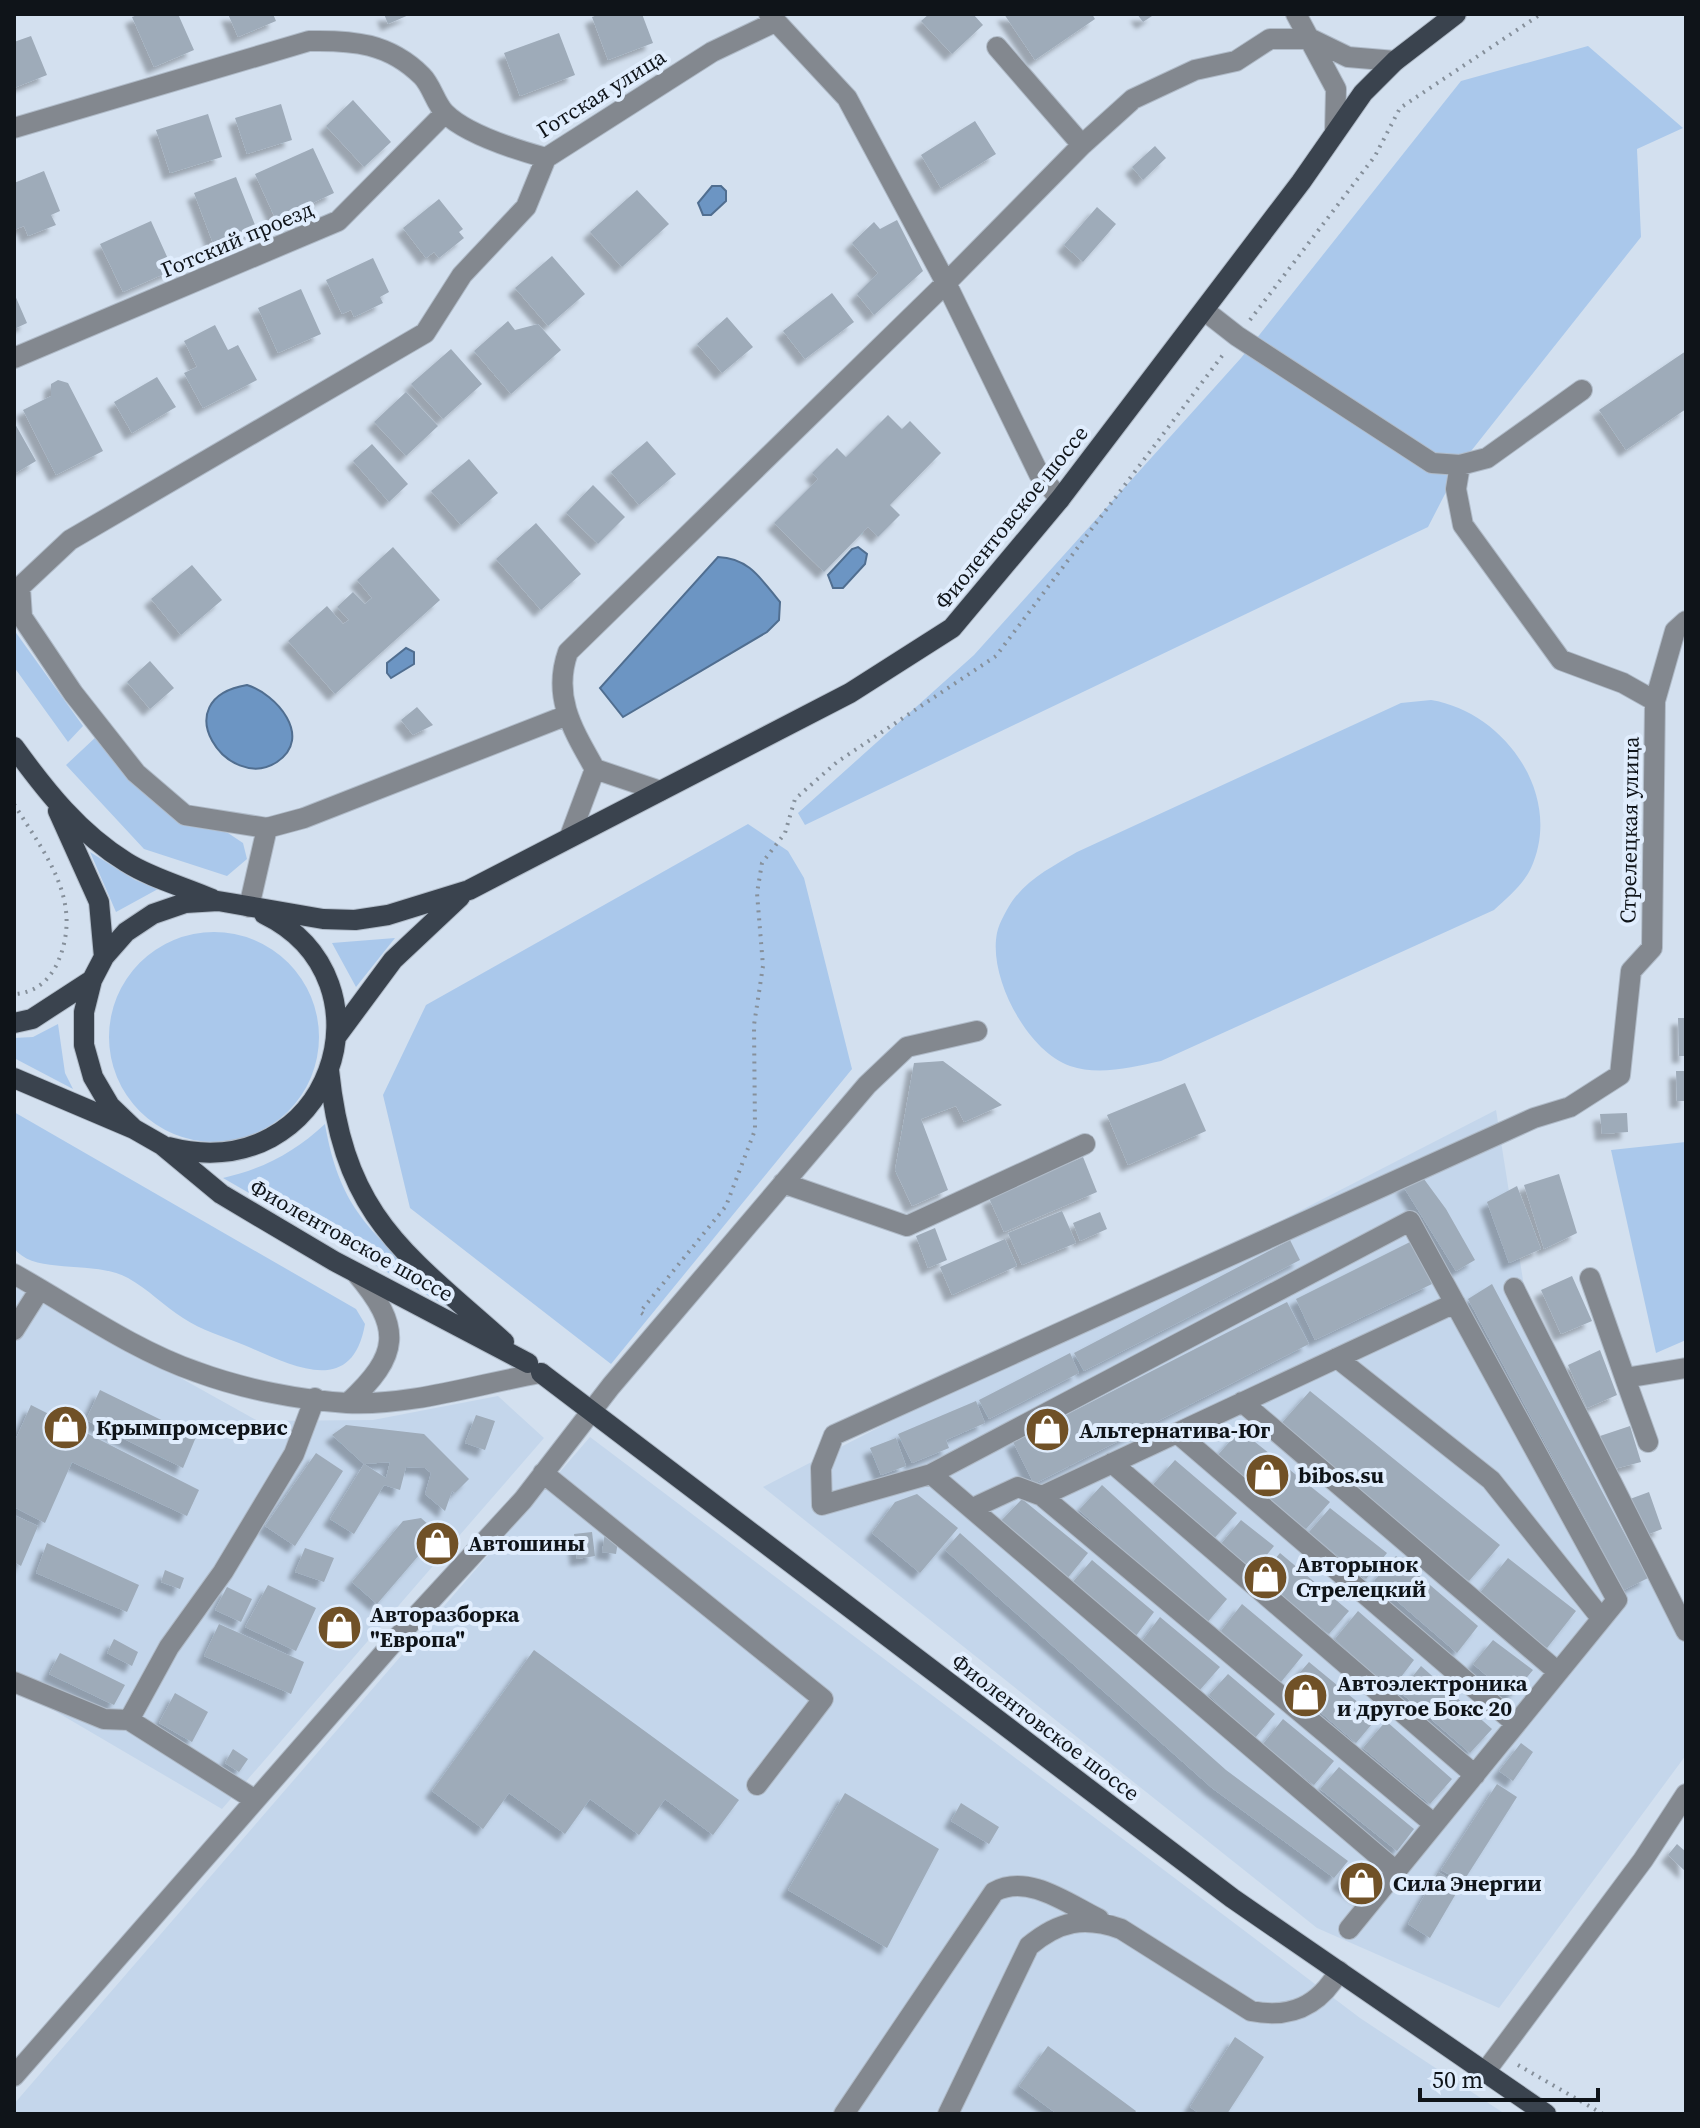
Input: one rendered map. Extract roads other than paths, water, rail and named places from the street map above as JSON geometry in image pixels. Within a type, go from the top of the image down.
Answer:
[{"type":"main road","name":"Фиолентовское шоссе","points":[[134,1129],[110,1106],[93,1077],[84,1045],[84,1012],[92,980],[104,957],[126,932],[153,914],[185,903],[218,901],[323,919],[355,920],[388,915],[469,890],[850,693],[952,628],[1060,499],[1205,311],[1363,93],[1395,61],[1456,14]]},
{"type":"main road","points":[[14,747],[53,800],[97,842],[129,864],[218,901]]},
{"type":"main road","points":[[53,800],[99,902],[104,957]]},
{"type":"main road","name":"Фиолентовское шоссе","points":[[336,1037],[393,960],[469,890]]},
{"type":"main road","name":"Фиолентовское шоссе","points":[[162,1145],[195,1154],[218,1154],[262,1144],[298,1117],[314,1100],[329,1070],[336,1037],[334,1004],[323,972],[311,953],[280,922],[249,907]]},
{"type":"main road","name":"Фиолентовское шоссе","points":[[14,1023],[32,1019],[92,980]]},
{"type":"main road","name":"Фиолентовское шоссе","points":[[329,1070],[337,1132],[354,1180],[373,1215],[397,1246],[534,1368],[1220,1888],[1546,2114]]},
{"type":"main road","name":"Фиолентовское шоссе","points":[[14,1078],[134,1129],[162,1145],[221,1194],[356,1273],[534,1368]]},
{"type":"street","name":"Готская улица","points":[[14,128],[309,41],[354,40],[381,46],[423,77],[445,113],[500,145],[546,158],[712,52],[772,18],[847,98],[946,283],[1039,474],[1060,499]]},
{"type":"street","points":[[1307,24],[1348,57],[1395,61]]},
{"type":"street","points":[[1307,24],[1315,53],[1336,89],[1335,132]]},
{"type":"street","points":[[660,791],[595,769],[565,716],[560,674],[568,652],[946,283],[1082,145],[1133,99],[1195,70],[1236,61],[1270,39],[1307,24]]},
{"type":"street","points":[[997,47],[1082,145]]},
{"type":"street","name":"Готский проезд","points":[[14,358],[338,221],[445,113]]},
{"type":"street","points":[[546,158],[526,207],[462,275],[425,333],[309,404],[70,540],[17,583],[22,617],[73,693],[136,773],[185,815],[267,828],[304,818],[565,716]]},
{"type":"street","points":[[1205,311],[1237,336],[1432,463],[1460,465],[1487,458],[1582,390]]},
{"type":"street","points":[[1460,465],[1456,489],[1463,525],[1561,660],[1623,683],[1655,701]]},
{"type":"street","name":"Стрелецкая улица","points":[[931,1474],[822,1505],[821,1468],[834,1435],[1534,1118],[1570,1107],[1620,1075],[1631,971],[1652,948],[1655,701],[1675,631],[1686,621]]},
{"type":"street","points":[[570,836],[595,769]]},
{"type":"street","points":[[249,907],[267,828]]},
{"type":"street","points":[[17,2069],[543,1473],[590,1412],[867,1085],[907,1047],[977,1031]]},
{"type":"street","points":[[783,1183],[907,1226],[1085,1144]]},
{"type":"street","points":[[1349,1929],[1617,1600],[1410,1221],[931,1474],[1396,1871]]},
{"type":"street","points":[[348,1403],[375,1378],[389,1353],[387,1322],[375,1295],[356,1273]]},
{"type":"street","points":[[14,1274],[197,1372],[315,1398],[348,1403],[406,1400],[534,1368]]},
{"type":"street","points":[[1590,1278],[1648,1442]]},
{"type":"street","points":[[1514,1288],[1686,1631]]},
{"type":"street","points":[[14,1330],[40,1289]]},
{"type":"street","points":[[1042,1496],[1455,1303]]},
{"type":"street","points":[[1337,1358],[1491,1480],[1601,1618]]},
{"type":"street","points":[[1625,1378],[1686,1368]]},
{"type":"street","points":[[129,1720],[169,1647],[223,1572],[294,1454],[315,1398]]},
{"type":"street","points":[[1242,1402],[1558,1672]]},
{"type":"street","points":[[1177,1433],[1516,1724]]},
{"type":"street","points":[[1112,1463],[1475,1775]]},
{"type":"street","points":[[543,1473],[823,1699],[757,1785]]},
{"type":"street","points":[[973,1508],[1018,1487],[1042,1496],[1434,1824]]},
{"type":"street","points":[[14,1682],[104,1719],[129,1720],[255,1800]]},
{"type":"street","points":[[1485,2072],[1643,1860],[1686,1794]]},
{"type":"street","points":[[844,2114],[994,1892],[1004,1887],[1026,1885],[1121,1929],[1251,2011],[1261,2014],[1293,2013],[1312,2004],[1328,1990],[1339,1971]]},
{"type":"street","points":[[948,2114],[1029,1946],[1048,1930],[1072,1921],[1097,1920],[1121,1929]]},
{"type":"place","name":"Крымпромсервис","points":[[65,1427]]},
{"type":"place","name":"Альтернатива-Юг","points":[[1048,1430]]},
{"type":"place","name":"bibos.su","points":[[1267,1475]]},
{"type":"place","name":"Автошины","points":[[437,1543]]},
{"type":"place","name":"Авторынок Стрелецкий","points":[[1265,1577]]},
{"type":"place","name":"Авторазборка \"Европа\"","points":[[339,1627]]},
{"type":"place","name":"Автоэлектроника и другое Бокс 20","points":[[1306,1696]]},
{"type":"place","name":"Сила Энергии","points":[[1362,1883]]}]
